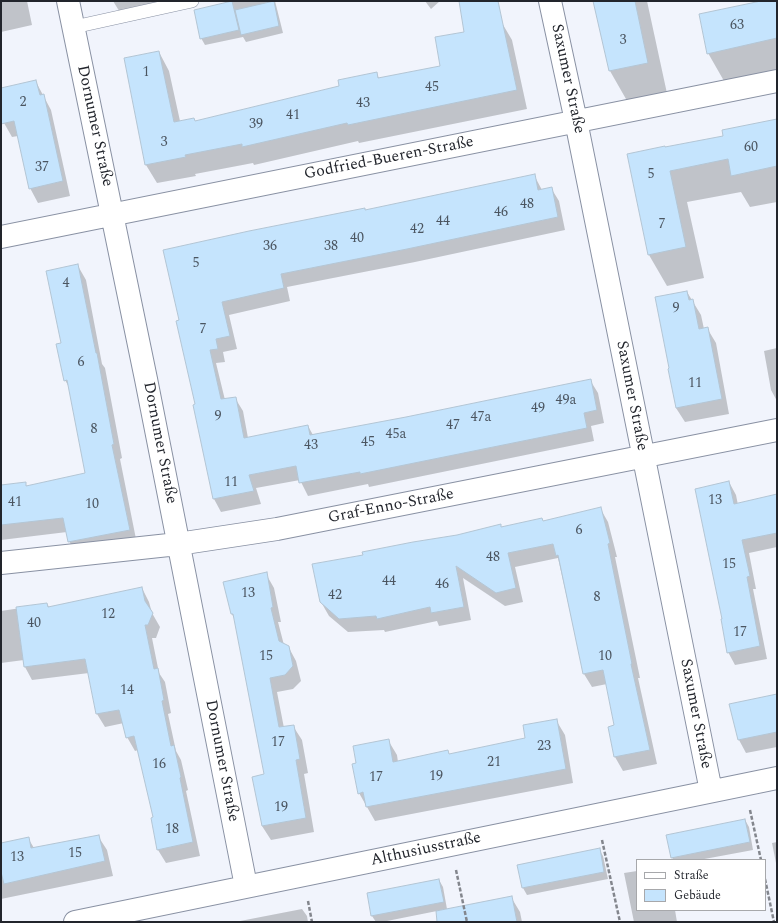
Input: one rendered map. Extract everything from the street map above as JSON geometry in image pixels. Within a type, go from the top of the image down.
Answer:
[{"type":"street","name":"Dornumer Straße","points":[[68,1],[246,886]]},
{"type":"street","name":"Saxumer Straße","points":[[550,1],[576,121],[711,791]]},
{"type":"street","name":"Godfried-Bueren-Straße","points":[[1,237],[777,81]]},
{"type":"street","name":"Graf-Enno-Straße","points":[[1,563],[178,544],[277,529],[643,458],[777,430]]},
{"type":"street","name":"Althusiusstraße","points":[[75,922],[777,778]]},
{"type":"lane","points":[[74,27],[192,1]]},
{"type":"path","points":[[744,785],[761,859]]},
{"type":"path","points":[[596,815],[620,922]]},
{"type":"path","points":[[450,845],[467,922]]},
{"type":"path","points":[[766,884],[774,922]]},
{"type":"building","points":[[232,1],[239,30],[200,39],[194,10]]},
{"type":"building","points":[[274,1],[279,26],[241,35],[235,10]]},
{"type":"building","points":[[459,1],[498,1],[517,90],[348,125],[347,123],[242,147],[242,144],[185,155],[186,157],[145,165],[124,58],[159,51],[174,122],[194,118],[195,121],[339,86],[338,80],[377,72],[378,78],[440,66],[435,37],[464,32]]},
{"type":"building","points":[[593,1],[635,1],[648,63],[609,71]]},
{"type":"building","points":[[761,1],[777,1],[777,38],[707,54],[699,14]]},
{"type":"building","points":[[36,80],[40,95],[44,94],[63,181],[29,189],[14,121],[1,124],[1,88]]},
{"type":"building","points":[[777,119],[777,166],[731,176],[728,159],[670,171],[686,247],[648,255],[627,154],[723,136],[722,130]]},
{"type":"building","points":[[535,174],[538,190],[552,187],[558,217],[281,274],[284,288],[222,302],[230,336],[216,339],[218,349],[210,350],[221,399],[236,397],[244,438],[308,425],[310,435],[591,379],[597,410],[584,413],[587,428],[360,474],[360,472],[299,483],[296,466],[249,475],[254,491],[213,499],[193,405],[195,404],[176,321],[179,320],[163,250],[249,231],[365,208],[365,210]]},
{"type":"building","points":[[78,264],[97,353],[114,444],[112,445],[130,530],[68,542],[63,518],[1,525],[1,485],[26,482],[26,486],[85,473],[67,380],[64,381],[56,344],[61,343],[46,271]]},
{"type":"building","points":[[687,291],[689,300],[693,299],[699,329],[708,327],[722,399],[676,408],[655,297]]},
{"type":"building","points":[[729,481],[734,504],[777,494],[777,533],[742,540],[750,576],[747,577],[760,646],[727,653],[722,619],[695,489]]},
{"type":"building","points":[[601,507],[610,543],[608,544],[631,664],[650,750],[614,757],[608,727],[614,725],[603,670],[583,674],[558,555],[556,556],[553,544],[508,553],[516,588],[496,593],[456,566],[464,607],[431,613],[430,607],[377,619],[376,616],[339,619],[320,602],[312,564],[363,555],[362,552],[457,535],[501,524],[501,527],[542,518],[543,521]]},
{"type":"building","points":[[267,572],[273,607],[271,608],[279,641],[289,646],[293,666],[285,675],[270,678],[279,727],[294,725],[300,759],[296,760],[306,818],[262,826],[252,777],[264,774],[233,614],[231,614],[223,582]]},
{"type":"building","points":[[142,587],[145,601],[153,613],[148,625],[145,625],[154,669],[158,668],[164,700],[162,701],[171,746],[174,745],[193,842],[157,850],[151,818],[153,817],[134,736],[126,738],[119,710],[96,714],[85,659],[24,667],[16,607],[47,603],[48,607]]},
{"type":"building","points":[[777,694],[777,732],[738,740],[729,704]]},
{"type":"building","points":[[557,719],[566,769],[366,807],[363,792],[358,794],[352,764],[356,763],[353,746],[389,739],[393,762],[448,750],[449,754],[525,738],[523,725]]},
{"type":"building","points":[[745,819],[750,842],[671,858],[666,835]]},
{"type":"building","points":[[99,835],[105,861],[4,884],[1,872],[1,843],[29,837],[31,848]]},
{"type":"building","points":[[600,848],[604,872],[522,888],[517,865]]},
{"type":"building","points":[[439,879],[444,902],[371,916],[367,893]]},
{"type":"building","points":[[512,896],[517,922],[437,922],[436,911]]}]
